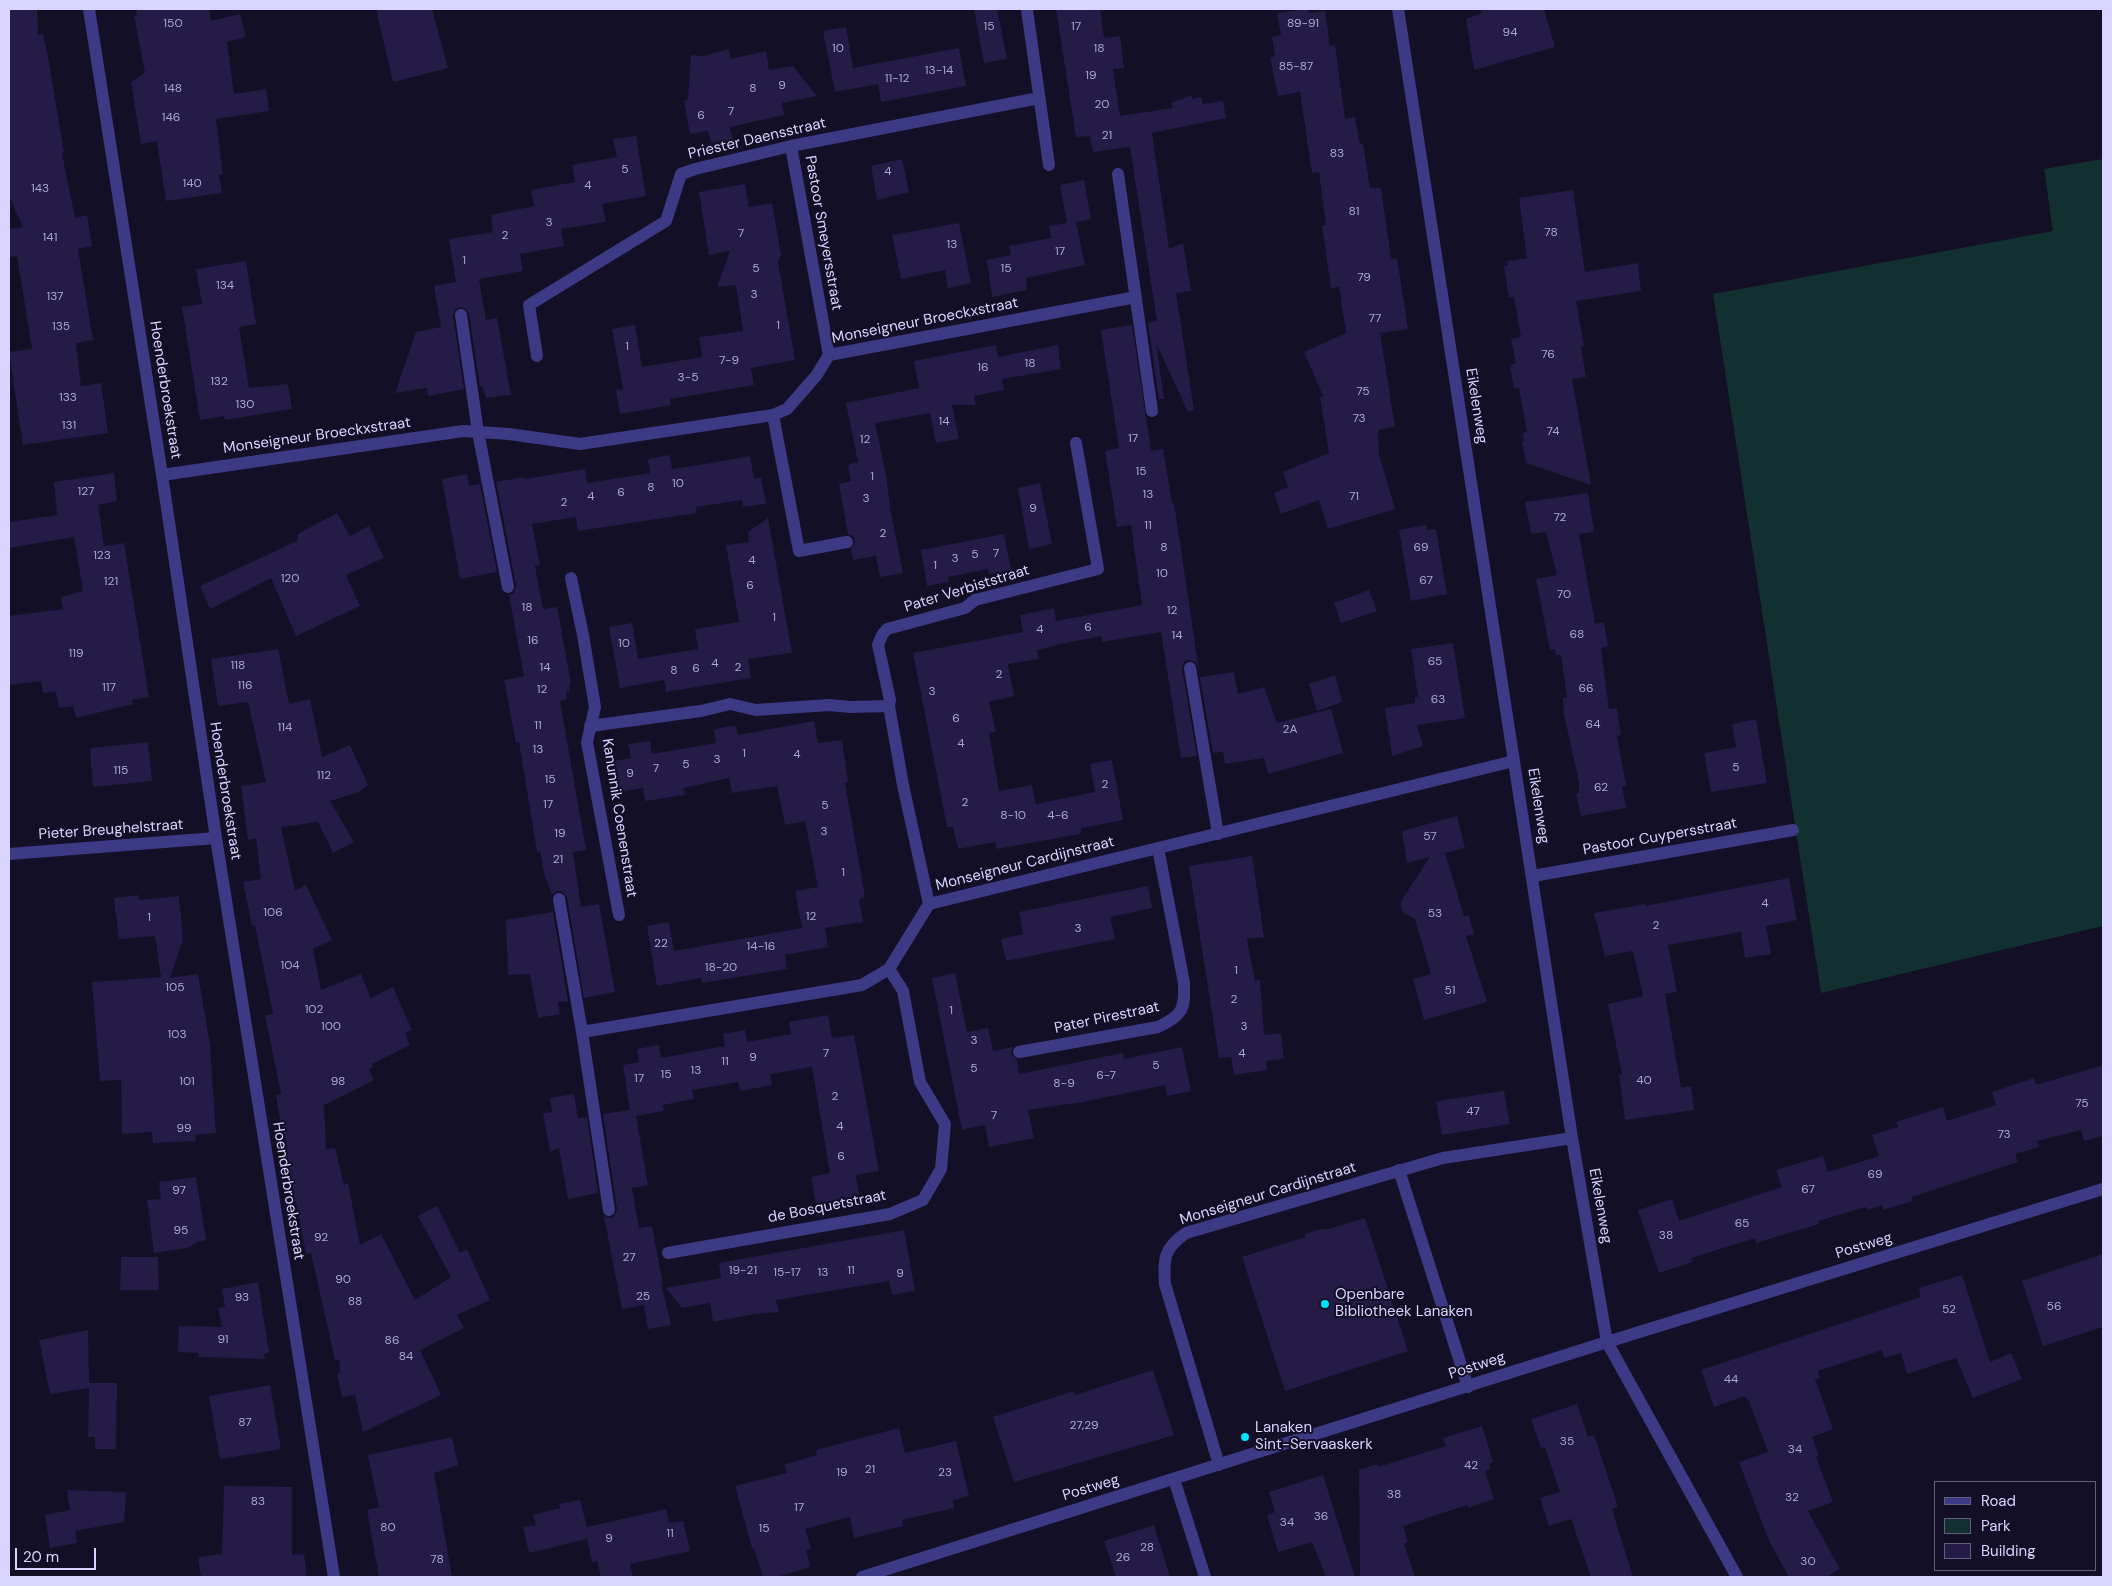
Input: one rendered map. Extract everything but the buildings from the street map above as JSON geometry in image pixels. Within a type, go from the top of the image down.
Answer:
[{"type":"street","name":"Hoenderbroekstraat","points":[[89,9],[162,475],[216,838],[334,1577]]},
{"type":"street","name":"Eikelenweg","points":[[1398,9],[1572,1138],[1607,1342],[1738,1577]]},
{"type":"street","points":[[1027,10],[1049,165]]},
{"type":"street","name":"Priester Daensstraat","points":[[537,356],[528,305],[666,221],[681,174],[791,146],[1040,98]]},
{"type":"street","name":"Pastoor Smeyersstraat","points":[[791,146],[829,355]]},
{"type":"street","points":[[1118,174],[1152,411]]},
{"type":"street","name":"Monseigneur Broeckxstraat","points":[[162,475],[358,448],[463,431],[509,434],[580,444],[773,415],[788,409],[816,376],[829,355],[1136,296]]},
{"type":"street","points":[[461,316],[478,432],[508,587]]},
{"type":"street","points":[[773,415],[799,551],[847,542]]},
{"type":"street","name":"Pater Verbiststraat","points":[[889,706],[890,700],[878,645],[887,629],[965,608],[975,600],[1098,569],[1076,443]]},
{"type":"street","name":"Kanunnik Coenenstraat","points":[[571,578],[595,707],[588,742],[619,915]]},
{"type":"street","points":[[1190,668],[1218,834]]},
{"type":"street","name":"Kanunnik Coenenstraat","points":[[590,726],[701,711],[730,704],[756,710],[829,705],[850,707],[889,706]]},
{"type":"street","points":[[889,706],[902,786],[929,904]]},
{"type":"street","name":"Monseigneur Cardijnstraat","points":[[582,1032],[862,985],[889,969],[929,904],[1514,761]]},
{"type":"street","name":"Pastoor Cuypersstraat","points":[[1533,876],[1793,830]]},
{"type":"street","name":"Pieter Breughelstraat","points":[[9,854],[216,838]]},
{"type":"street","name":"Pater Pirestraat","points":[[1019,1052],[1158,1027],[1176,1018],[1185,1002],[1184,983],[1158,848]]},
{"type":"street","points":[[559,899],[582,1032],[609,1210]]},
{"type":"street","name":"de Bosquetstraat","points":[[668,1253],[890,1214],[923,1200],[941,1170],[945,1124],[920,1082],[903,991],[889,969]]},
{"type":"street","name":"Monseigneur Cardijnstraat","points":[[1219,1465],[1165,1284],[1164,1265],[1168,1250],[1174,1241],[1186,1233],[1443,1158],[1572,1138]]},
{"type":"street","points":[[1399,1170],[1468,1386]]},
{"type":"street","name":"Postweg","points":[[862,1577],[1607,1342],[2103,1189]]},
{"type":"street","points":[[1174,1479],[1205,1577]]},
{"type":"green space","points":[[2103,159],[2103,926],[1821,993],[1713,294],[2053,231],[2044,169]]},
{"type":"place","name":"Openbare Bibliotheek Lanaken","points":[[1325,1304]]},
{"type":"place","name":"Lanaken Sint-Servaaskerk","points":[[1245,1437]]}]
